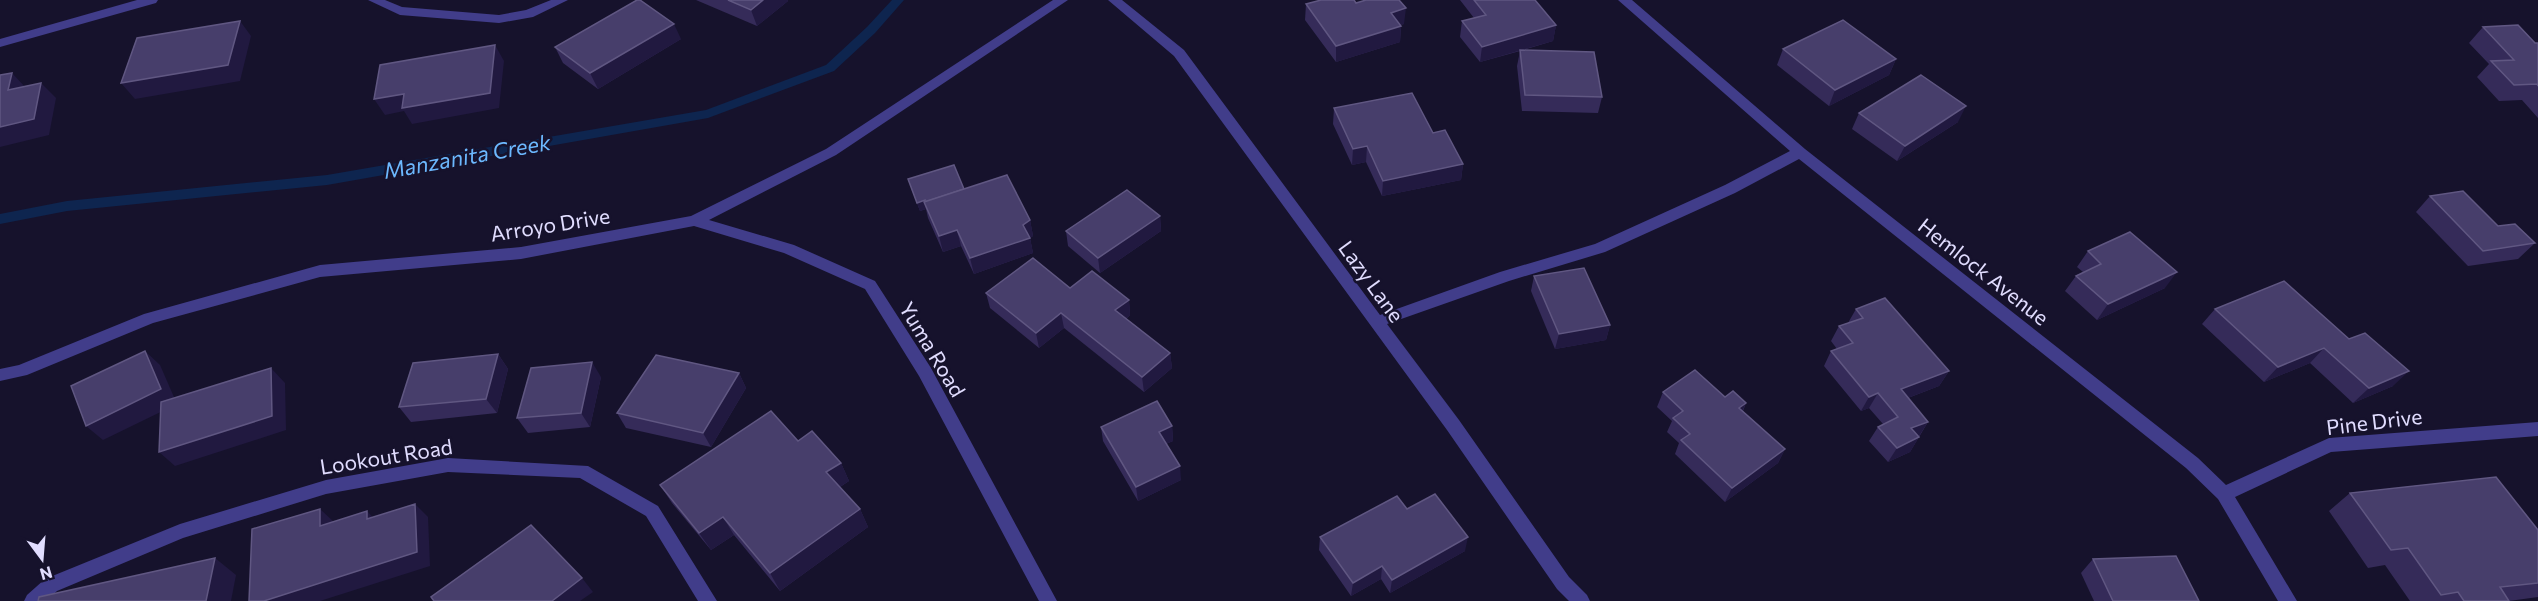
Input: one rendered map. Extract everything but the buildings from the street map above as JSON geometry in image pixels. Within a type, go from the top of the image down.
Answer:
[{"type":"street","points":[[0,43],[152,0]]},
{"type":"street","points":[[374,0],[400,11],[499,19],[529,14],[561,0]]},
{"type":"street","name":"Arroyo Drive","points":[[0,375],[21,371],[149,318],[320,271],[521,253],[694,220],[831,152],[1062,0]]},
{"type":"street","name":"Lazy Lane","points":[[1114,0],[1179,53],[1453,425],[1563,583],[1581,601]]},
{"type":"street","name":"Hemlock Avenue","points":[[1624,0],[1800,152],[2192,463],[2224,494],[2288,601]]},
{"type":"street","points":[[1377,322],[1505,276],[1600,248],[1730,189],[1800,152]]},
{"type":"street","name":"Yuma Road","points":[[694,220],[789,249],[870,285],[926,372],[1048,601]]},
{"type":"street","name":"Pine Drive","points":[[2224,494],[2329,445],[2538,429]]},
{"type":"street","name":"Lookout Road","points":[[33,601],[51,585],[180,531],[326,487],[448,465],[582,471],[652,511],[708,601]]},
{"type":"waterway","name":"Manzanita Creek","points":[[0,219],[67,206],[327,180],[708,114],[830,68],[871,30],[898,0]]}]
